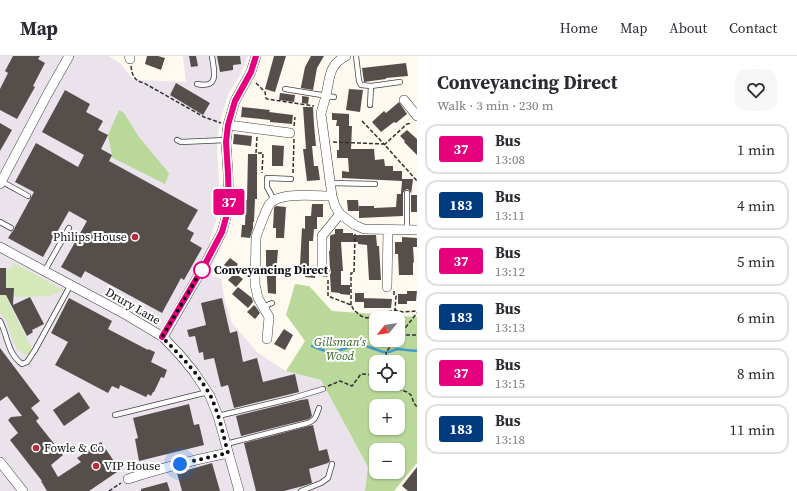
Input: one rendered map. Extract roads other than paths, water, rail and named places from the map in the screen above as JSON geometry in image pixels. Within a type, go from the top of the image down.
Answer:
[{"type":"street","points":[[1,183],[69,56]]},
{"type":"street","points":[[162,337],[204,266],[222,232],[229,207],[226,140],[228,125],[235,101],[251,72],[256,56]]},
{"type":"street","points":[[346,56],[341,58],[335,64],[331,72],[330,96],[322,107],[321,114],[330,183],[335,206],[340,214],[355,225],[364,229],[417,230]]},
{"type":"street","points":[[404,100],[417,116]]},
{"type":"street","points":[[228,125],[257,129],[293,130]]},
{"type":"street","points":[[267,339],[269,317],[268,305],[258,298],[255,284],[256,238],[270,204],[274,200],[290,195],[332,196]]},
{"type":"street","points":[[325,272],[322,268],[322,236],[340,214]]},
{"type":"street","points":[[387,287],[388,230]]},
{"type":"street","name":"Drury Lane","points":[[0,247],[70,286],[123,313],[162,337],[180,355],[194,372],[210,396],[218,416],[239,491]]},
{"type":"street","points":[[128,479],[227,448]]},
{"type":"street","points":[[0,462],[23,491]]},
{"type":"lane","points":[[197,84],[206,86],[213,82],[215,74],[212,56]]},
{"type":"lane","points":[[356,56],[359,81],[361,85],[371,86],[400,82]]},
{"type":"lane","points":[[370,105],[371,86]]},
{"type":"lane","points":[[285,89],[330,96]]},
{"type":"lane","points":[[177,140],[181,142],[226,140]]},
{"type":"lane","points":[[274,200],[267,187],[267,178],[292,179]]},
{"type":"lane","points":[[1,183],[28,196]]},
{"type":"lane","points":[[330,183],[376,184]]},
{"type":"lane","points":[[407,193],[407,230]]},
{"type":"lane","points":[[0,222],[11,228]]},
{"type":"lane","points":[[44,272],[69,228]]},
{"type":"lane","points":[[0,321],[9,347],[22,364],[28,362],[70,286]]},
{"type":"lane","points":[[218,416],[293,398],[323,389]]},
{"type":"lane","points":[[115,415],[208,392]]},
{"type":"lane","points":[[227,448],[313,421],[316,417],[318,408]]},
{"type":"lane","points":[[301,491],[321,483],[328,478],[332,464]]},
{"type":"waterway","points":[[312,346],[330,353],[360,344],[383,352],[389,352],[397,349],[417,351]]},
{"type":"place","name":"Philips House","points":[[135,237]]},
{"type":"place","name":"Conveyancing Direct","points":[[202,270]]},
{"type":"place","name":"Fowle & Co","points":[[36,448]]},
{"type":"place","name":"VIP House","points":[[96,466]]},
{"type":"park label","name":"Gillsman's Wood","points":[[340,349]]}]
